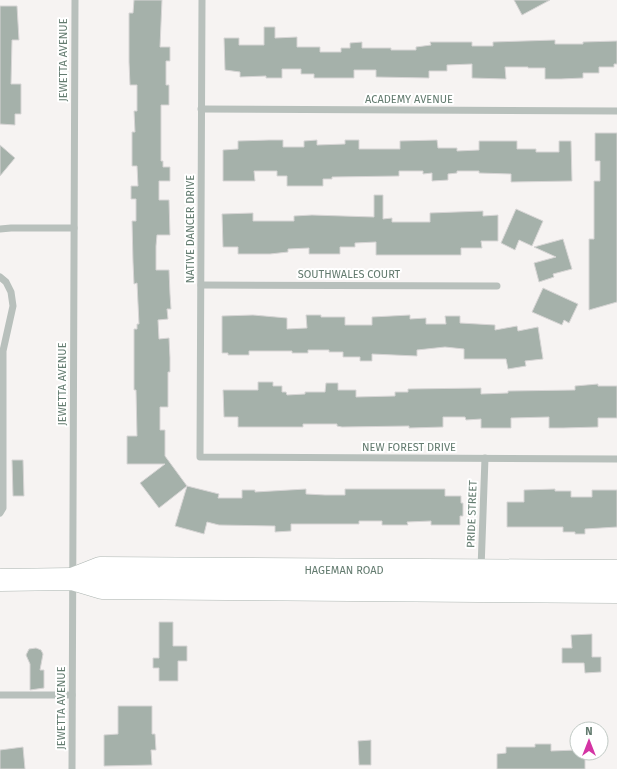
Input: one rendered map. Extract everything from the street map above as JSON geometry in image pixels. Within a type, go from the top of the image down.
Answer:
[{"type":"main road","name":"HAGEMAN ROAD","points":[[72,579],[100,568],[617,571]]},
{"type":"main road","name":"HAGEMAN ROAD","points":[[0,580],[72,579],[102,588],[617,592]]},
{"type":"street","name":"JEWETTA AVENUE","points":[[72,769],[75,0]]},
{"type":"street","name":"NATIVE DANCER DRIVE","points":[[200,457],[202,0]]},
{"type":"street","name":"ACADEMY AVENUE","points":[[201,109],[617,110]]},
{"type":"street","points":[[0,230],[11,228],[74,228]]},
{"type":"street","points":[[0,277],[6,282],[11,292],[13,306],[3,351],[3,508],[0,514]]},
{"type":"street","name":"SOUTHWALES COURT","points":[[201,285],[497,286]]},
{"type":"street","name":"NEW FOREST DRIVE","points":[[200,457],[617,459]]},
{"type":"street","name":"PRIDE STREET","points":[[481,571],[485,458]]},
{"type":"street","points":[[0,695],[72,695]]},
{"type":"building","points":[[134,0],[162,0],[160,47],[170,47],[170,61],[166,61],[166,85],[169,85],[169,105],[161,105],[161,161],[163,161],[163,167],[170,167],[170,181],[159,181],[159,200],[169,200],[170,235],[157,235],[156,246],[156,270],[169,270],[171,309],[167,309],[168,319],[158,320],[159,339],[169,338],[170,358],[170,372],[168,372],[168,407],[160,407],[160,430],[165,430],[165,456],[187,486],[159,508],[140,483],[165,464],[127,464],[127,436],[137,436],[136,390],[134,390],[134,329],[137,329],[137,324],[139,324],[137,283],[134,284],[132,221],[136,221],[136,199],[131,199],[131,186],[138,186],[137,166],[132,166],[132,132],[135,132],[134,111],[137,111],[137,85],[130,85],[129,62],[129,13],[133,13]]},
{"type":"building","points":[[514,0],[550,0],[522,15]]},
{"type":"building","points":[[0,6],[17,6],[19,40],[12,40],[11,84],[21,84],[21,114],[15,114],[15,125],[0,124]]},
{"type":"building","points":[[264,27],[275,27],[275,38],[297,37],[297,47],[320,47],[320,52],[341,52],[341,48],[350,48],[350,43],[362,42],[362,48],[416,50],[416,47],[431,45],[430,42],[472,42],[472,46],[493,46],[493,42],[555,40],[555,44],[583,44],[583,42],[617,41],[617,64],[614,64],[614,67],[599,67],[599,73],[583,73],[583,78],[561,79],[545,79],[545,68],[528,67],[505,67],[506,79],[472,78],[472,64],[447,65],[447,71],[429,71],[429,78],[376,77],[376,70],[354,70],[354,78],[314,78],[314,74],[301,74],[301,69],[282,69],[282,78],[266,78],[266,76],[240,77],[240,72],[225,70],[224,38],[239,38],[239,45],[264,45]]},
{"type":"building","points":[[595,133],[617,133],[617,302],[589,310],[589,239],[594,239],[594,181],[600,181],[600,161],[595,161]]},
{"type":"building","points":[[283,140],[283,147],[304,147],[304,141],[317,140],[317,145],[345,144],[345,140],[359,140],[359,149],[400,149],[400,141],[437,140],[438,148],[457,148],[457,151],[479,150],[479,141],[517,141],[517,149],[536,149],[536,152],[559,152],[559,141],[571,141],[572,181],[511,182],[511,174],[479,173],[479,171],[457,171],[457,173],[448,174],[448,180],[432,181],[432,173],[423,174],[423,171],[399,171],[399,176],[332,177],[332,179],[323,179],[323,186],[287,186],[287,176],[277,176],[277,171],[254,171],[255,181],[223,181],[223,150],[238,149],[238,141]]},
{"type":"building","points":[[0,145],[15,158],[0,176]]},
{"type":"building","points":[[374,195],[383,195],[383,219],[392,218],[392,222],[430,222],[430,213],[483,211],[483,216],[498,215],[498,241],[481,241],[482,248],[461,248],[461,255],[376,255],[376,242],[355,243],[355,247],[340,247],[340,254],[309,254],[309,248],[288,249],[288,252],[270,254],[238,254],[238,247],[223,247],[222,214],[253,213],[253,221],[294,221],[294,216],[312,215],[374,217]]},
{"type":"building","points":[[516,209],[543,221],[532,246],[519,240],[515,250],[501,243]]},
{"type":"building","points":[[563,239],[572,269],[553,274],[554,277],[539,282],[534,263],[556,257],[534,247]]},
{"type":"building","points":[[543,288],[578,304],[569,323],[564,320],[562,325],[532,312]]},
{"type":"building","points":[[253,315],[287,318],[287,329],[307,328],[306,315],[321,315],[321,317],[345,317],[345,325],[372,325],[372,317],[410,315],[410,319],[426,318],[426,324],[446,324],[445,316],[460,316],[460,323],[495,325],[495,330],[517,326],[518,331],[538,327],[543,359],[525,361],[526,366],[508,369],[506,359],[464,359],[464,349],[445,347],[417,350],[417,356],[372,354],[372,361],[360,361],[360,357],[343,357],[343,352],[329,352],[329,350],[308,350],[308,353],[292,353],[292,351],[249,351],[249,355],[228,355],[228,353],[222,353],[222,316]]},
{"type":"building","points":[[258,382],[273,382],[273,386],[282,386],[282,392],[286,392],[287,395],[305,394],[305,392],[325,392],[326,383],[338,383],[338,390],[356,390],[356,397],[395,396],[395,392],[408,392],[408,389],[481,388],[481,394],[508,393],[508,391],[575,390],[575,386],[598,384],[598,386],[617,386],[617,418],[598,418],[598,427],[563,428],[549,428],[549,417],[511,418],[511,428],[481,428],[481,419],[466,420],[465,417],[443,417],[443,427],[342,427],[337,426],[337,424],[303,424],[303,427],[238,427],[238,417],[224,417],[223,390],[258,390]]},
{"type":"building","points":[[12,460],[23,460],[24,496],[13,496]]},
{"type":"building","points":[[187,486],[219,494],[218,498],[242,498],[242,490],[255,490],[255,492],[306,489],[306,494],[345,495],[345,489],[445,489],[445,496],[461,496],[461,503],[463,503],[463,516],[460,516],[460,525],[431,525],[431,521],[407,522],[408,525],[382,525],[382,521],[359,521],[359,524],[291,524],[291,531],[275,532],[275,526],[219,525],[207,522],[204,534],[175,526]]},
{"type":"building","points":[[555,489],[555,491],[571,491],[571,497],[592,497],[592,490],[617,490],[617,527],[585,529],[585,534],[575,534],[575,532],[563,532],[563,527],[507,527],[507,502],[524,502],[524,490]]},
{"type":"building","points":[[159,622],[173,622],[173,646],[187,646],[187,661],[178,661],[178,681],[159,681],[159,668],[153,668],[153,658],[159,658]]},
{"type":"building","points":[[592,634],[592,657],[601,657],[601,672],[585,673],[584,663],[562,663],[562,648],[572,648],[571,635]]},
{"type":"building","points":[[36,648],[41,650],[43,654],[40,670],[44,670],[44,688],[30,690],[30,664],[26,655],[29,649]]},
{"type":"building","points":[[118,706],[152,706],[152,734],[155,734],[156,750],[151,750],[152,765],[104,766],[104,735],[118,734]]},
{"type":"building","points":[[371,740],[371,765],[359,765],[358,741]]},
{"type":"building","points":[[535,744],[551,744],[551,751],[569,750],[569,761],[585,761],[585,769],[497,769],[497,754],[506,753],[506,747],[535,747]]},
{"type":"building","points":[[23,747],[25,769],[0,769],[0,750]]}]
